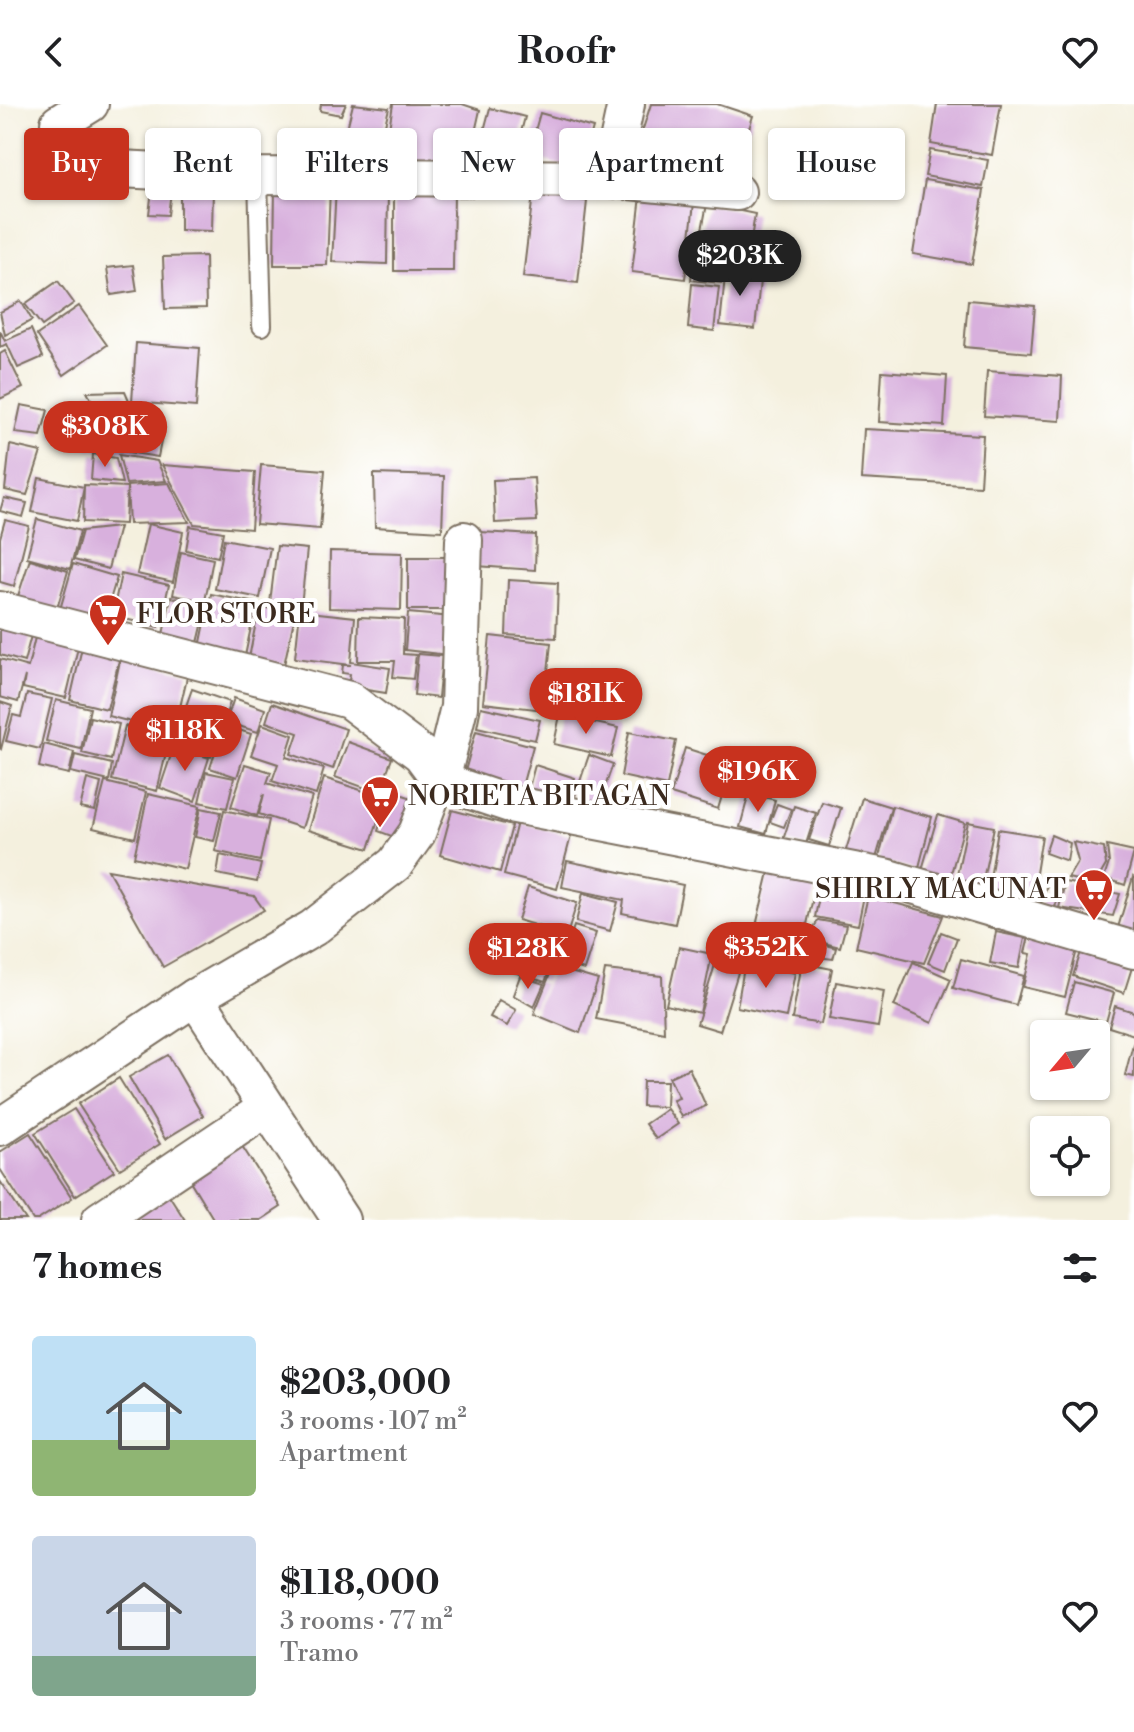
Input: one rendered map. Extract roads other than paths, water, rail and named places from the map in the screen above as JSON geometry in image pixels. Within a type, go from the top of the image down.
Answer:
[{"type":"street","points":[[90,104],[59,123],[80,167],[145,170]]},
{"type":"street","points":[[621,128],[626,104]]},
{"type":"street","points":[[261,176],[559,179]]},
{"type":"street","points":[[0,1127],[195,997],[313,928],[378,880],[417,833],[432,794],[441,781],[459,707],[464,540]]},
{"type":"street","points":[[0,610],[349,700],[421,754],[441,781],[533,809],[889,878],[1134,950]]},
{"type":"street","points":[[195,997],[341,1220]]},
{"type":"street","points":[[100,1220],[267,1108]]},
{"type":"lane","points":[[259,200],[262,326]]},
{"type":"place","name":"FLOR STORE","points":[[108,647]]},
{"type":"place","name":"NORIETA BITAGAN","points":[[380,829]]},
{"type":"place","name":"SHIRLY MACUNAT","points":[[1094,922]]}]
